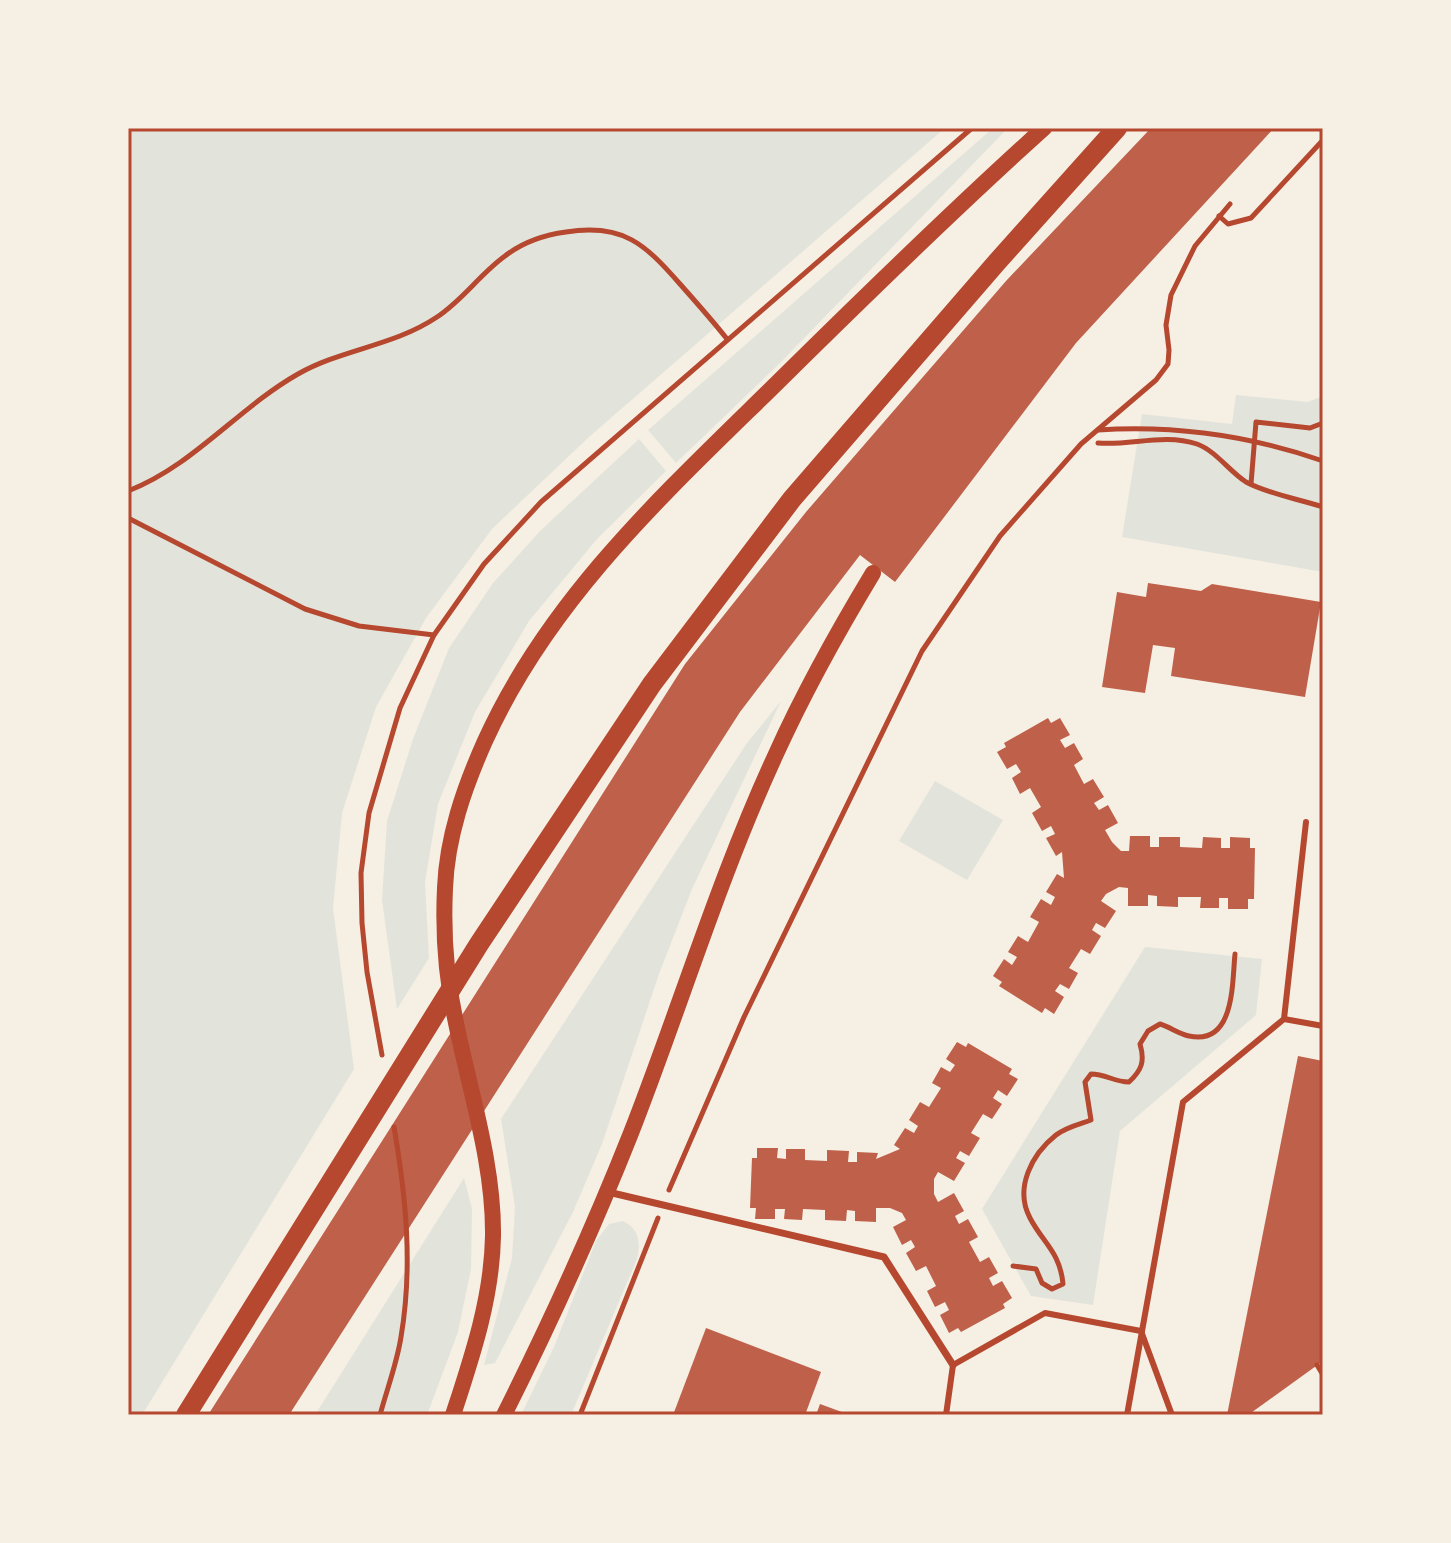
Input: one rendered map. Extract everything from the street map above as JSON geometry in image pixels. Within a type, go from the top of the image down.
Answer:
[{"type":"main road","points":[[453,1415],[481,1321],[489,1283],[493,1235],[489,1181],[454,1014],[445,936],[445,886],[459,809],[490,730],[530,657],[604,557],[828,333],[1044,128]]},
{"type":"main road","points":[[186,1415],[471,957],[652,684],[792,499],[1117,128]]},
{"type":"main road","points":[[504,1415],[556,1312],[631,1134],[705,930],[775,755],[873,573]]},
{"type":"street","points":[[606,1191],[884,1257],[953,1365]]},
{"type":"lane","points":[[1127,1415],[1183,1102],[1284,1019],[1306,822]]},
{"type":"lane","points":[[1284,1019],[1323,1026]]},
{"type":"lane","points":[[946,1415],[953,1365],[1045,1313],[1141,1331]]},
{"type":"lane","points":[[1141,1331],[1172,1415]]},
{"type":"path","points":[[383,1064],[367,972],[361,873],[369,813],[400,708],[434,635],[484,564],[541,502],[972,128]]},
{"type":"path","points":[[1219,216],[1228,224],[1251,218],[1323,140]]},
{"type":"path","points":[[580,1415],[663,1205],[744,1017],[922,651],[1000,536],[1081,444],[1156,380],[1168,364],[1166,325],[1171,295],[1195,246],[1230,204]]},
{"type":"path","points":[[128,491],[189,456],[298,374],[324,362],[402,337],[459,299],[503,257],[538,238],[556,233],[575,230],[629,237],[649,250],[727,339]]},
{"type":"path","points":[[1251,484],[1256,422],[1310,428],[1323,423]]},
{"type":"path","points":[[1097,430],[1170,431],[1254,441],[1279,445],[1323,461]]},
{"type":"path","points":[[1098,443],[1163,439],[1198,444],[1251,484],[1323,507]]},
{"type":"path","points":[[128,518],[305,609],[359,626],[434,635]]},
{"type":"path","points":[[1013,1266],[1036,1269],[1042,1283],[1052,1289],[1063,1284],[1061,1267],[1053,1250],[1038,1233],[1022,1196],[1033,1160],[1059,1132],[1091,1120],[1085,1082],[1091,1074],[1104,1074],[1115,1082],[1129,1082],[1140,1073],[1144,1058],[1140,1044],[1148,1031],[1160,1024],[1174,1027],[1188,1036],[1207,1035],[1224,1024],[1231,1002],[1235,954]]},
{"type":"path","points":[[380,1415],[401,1338],[409,1258],[405,1187],[394,1125]]},
{"type":"path","points":[[1317,1365],[1323,1375]]},
{"type":"shaded area","points":[[128,128],[945,128],[589,437],[492,529],[426,618],[376,707],[342,813],[333,908],[354,1069],[142,1415],[128,1415]]},
{"type":"shaded area","points":[[993,128],[1008,128],[779,364],[676,463],[648,430]]},
{"type":"shaded area","points":[[1236,395],[1308,402],[1323,396],[1323,572],[1122,537],[1142,414],[1232,424]]},
{"type":"shaded area","points":[[639,439],[666,471],[597,539],[529,621],[475,712],[438,804],[425,882],[429,958],[397,1009],[382,900],[387,821],[413,739],[449,648],[493,583],[540,531]]},
{"type":"shaded area","points":[[781,701],[692,889],[659,974],[602,1144],[573,1212],[495,1363],[484,1365],[512,1258],[515,1207],[501,1119],[747,743]]},
{"type":"shaded area","points":[[935,781],[1003,820],[967,880],[899,841]]},
{"type":"shaded area","points":[[1145,947],[1262,959],[1256,1015],[1120,1131],[1093,1305],[1031,1296],[982,1209]]},
{"type":"shaded area","points":[[464,1178],[472,1209],[471,1269],[458,1332],[427,1415],[315,1415]]},
{"type":"shaded area","points":[[623,1221],[638,1237],[637,1259],[571,1415],[521,1415],[554,1347],[596,1241],[609,1224]]},
{"type":"building","points":[[1151,128],[1274,128],[1076,343],[895,582],[860,555],[740,712],[289,1415],[208,1415],[685,664],[806,512],[1006,281]]},
{"type":"building","points":[[1148,583],[1201,591],[1212,584],[1321,602],[1305,697],[1171,676],[1175,648],[1153,645],[1145,693],[1102,687],[1117,592],[1146,597]]},
{"type":"building","points":[[1048,718],[1051,723],[1060,718],[1070,735],[1060,740],[1065,748],[1074,743],[1083,759],[1074,765],[1084,784],[1093,779],[1104,797],[1094,803],[1099,810],[1108,805],[1118,823],[1105,830],[1121,851],[1129,851],[1130,836],[1150,836],[1150,847],[1159,847],[1159,837],[1180,837],[1180,847],[1202,848],[1203,837],[1221,838],[1221,848],[1230,848],[1230,837],[1250,838],[1250,848],[1255,848],[1254,899],[1248,899],[1248,909],[1228,909],[1228,898],[1219,898],[1219,908],[1200,908],[1201,897],[1178,897],[1178,907],[1157,906],[1157,896],[1148,895],[1148,906],[1128,906],[1128,888],[1119,887],[1106,894],[1101,901],[1116,911],[1105,928],[1096,923],[1092,930],[1101,936],[1090,954],[1081,949],[1069,968],[1078,973],[1069,989],[1060,984],[1055,991],[1064,997],[1054,1014],[1045,1008],[1042,1013],[999,986],[1002,982],[993,976],[1004,959],[1012,965],[1017,957],[1008,952],[1018,936],[1028,942],[1039,922],[1030,917],[1041,899],[1051,905],[1055,897],[1046,892],[1057,874],[1064,878],[1062,852],[1056,856],[1046,838],[1055,834],[1051,826],[1042,831],[1032,813],[1041,807],[1030,788],[1020,794],[1012,778],[1021,772],[1016,764],[1007,769],[997,752],[1006,747],[1004,743]]},
{"type":"building","points":[[957,1042],[966,1047],[968,1043],[1012,1069],[1009,1074],[1018,1079],[1007,1096],[998,1090],[993,1098],[1002,1104],[992,1119],[983,1114],[971,1133],[980,1138],[969,1156],[960,1151],[956,1158],[965,1163],[954,1181],[938,1172],[934,1179],[934,1194],[938,1202],[954,1193],[964,1211],[955,1216],[959,1224],[968,1219],[978,1237],[969,1242],[980,1262],[989,1257],[998,1273],[989,1278],[993,1286],[1002,1281],[1012,1298],[1003,1304],[1005,1308],[961,1332],[958,1328],[949,1333],[940,1315],[949,1310],[945,1302],[935,1307],[927,1291],[936,1286],[926,1266],[916,1271],[906,1253],[915,1247],[911,1240],[902,1245],[893,1227],[906,1220],[902,1213],[890,1208],[876,1208],[876,1222],[855,1221],[855,1211],[847,1210],[846,1221],[825,1220],[825,1210],[803,1209],[802,1220],[784,1219],[785,1209],[775,1209],[775,1219],[755,1219],[756,1208],[750,1208],[752,1158],[757,1158],[757,1148],[778,1148],[777,1158],[786,1159],[786,1149],[805,1149],[805,1160],[827,1161],[827,1150],[849,1151],[848,1162],[857,1162],[857,1152],[878,1153],[876,1159],[900,1149],[894,1145],[905,1128],[914,1133],[918,1126],[909,1120],[920,1102],[929,1107],[941,1088],[932,1083],[941,1067],[950,1072],[955,1065],[946,1059]]},
{"type":"building","points":[[1298,1056],[1323,1061],[1323,1361],[1248,1415],[1227,1415]]},
{"type":"building","points":[[706,1328],[821,1372],[805,1415],[673,1415]]},
{"type":"building","points":[[820,1404],[850,1415],[816,1415]]}]
